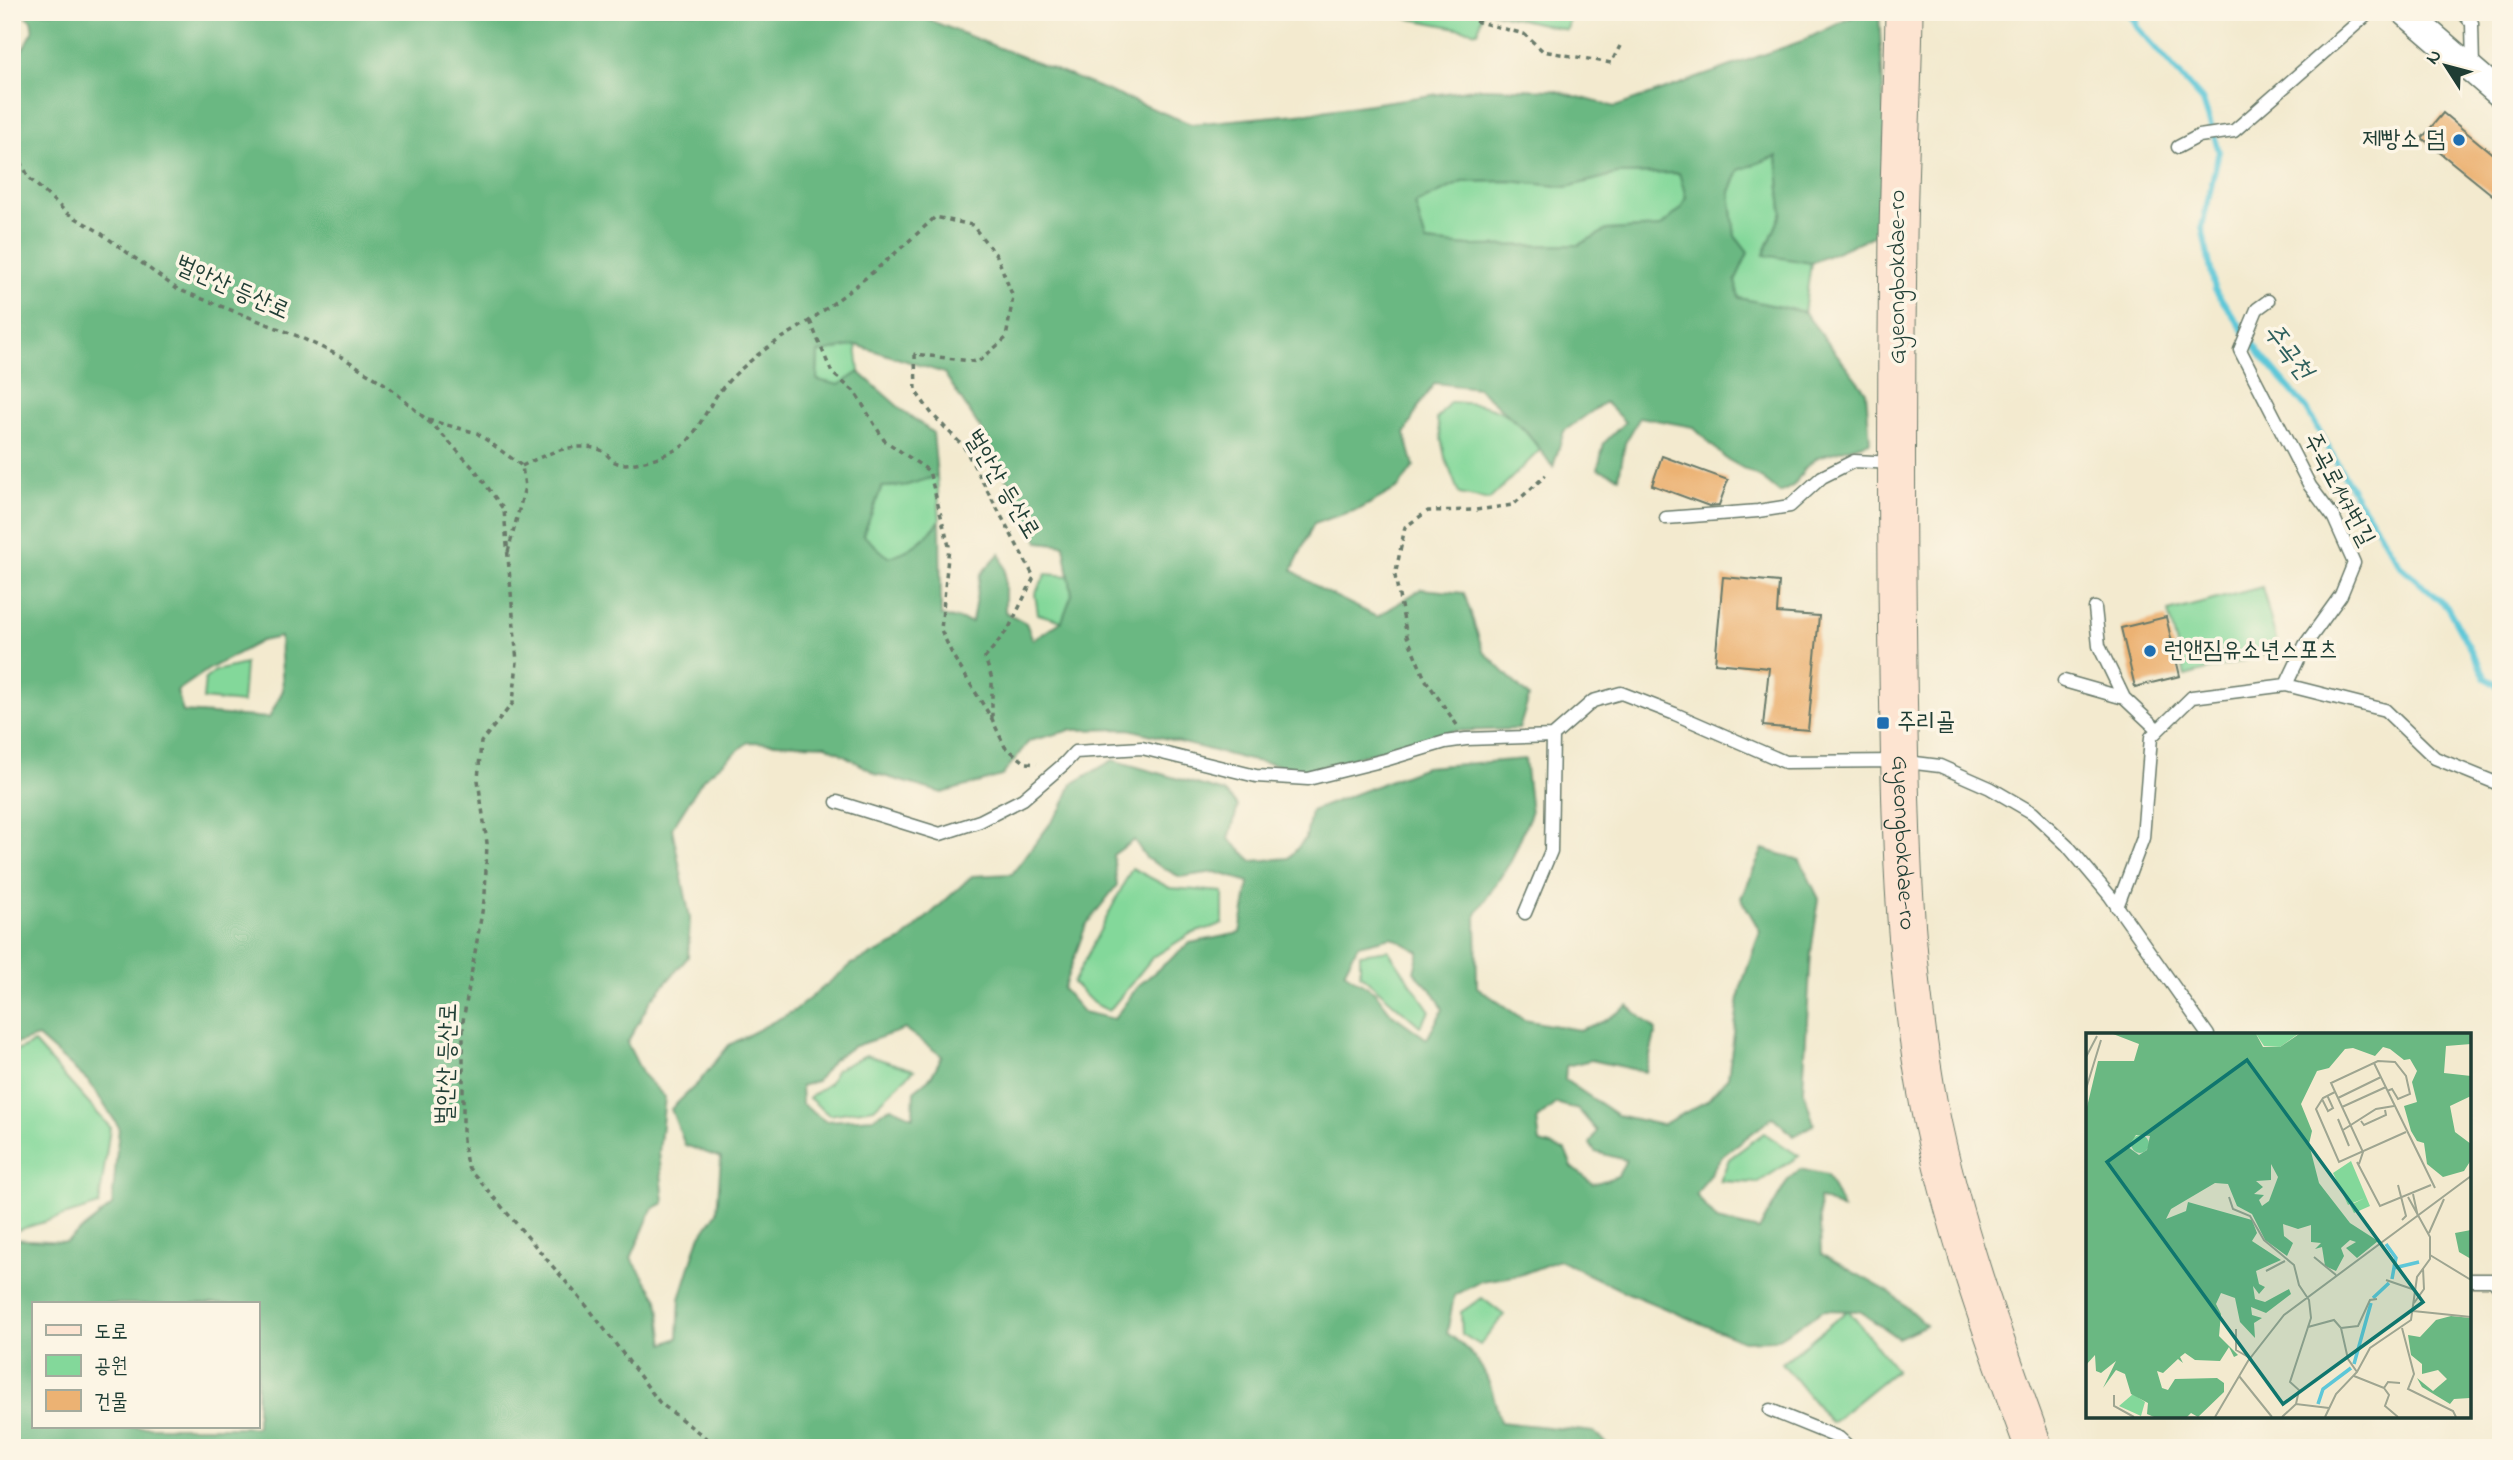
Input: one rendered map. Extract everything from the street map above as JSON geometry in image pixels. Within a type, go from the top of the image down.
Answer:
[{"type":"street","name":"Gyeongbokdae-ro","points":[[1904,12],[1898,256],[1899,761],[1901,836],[1914,1011],[1930,1107],[1957,1218],[2005,1369],[2034,1448]]},
{"type":"street","points":[[2405,12],[2501,95]]},
{"type":"lane","points":[[2178,147],[2199,136],[2234,131],[2370,12]]},
{"type":"lane","points":[[2462,12],[2472,23],[2473,70]]},
{"type":"lane","name":"주곡로147번길","points":[[2268,301],[2257,309],[2240,349],[2310,486],[2334,517],[2354,563],[2341,595],[2305,645],[2286,685]]},
{"type":"lane","points":[[1666,518],[1790,506],[1822,477],[1854,461],[1898,464]]},
{"type":"lane","points":[[2095,608],[2099,646],[2124,698],[2158,730]]},
{"type":"lane","points":[[2064,681],[2124,698]]},
{"type":"lane","points":[[2117,907],[2143,838],[2151,737],[2192,696],[2286,685],[2385,710],[2435,758],[2501,785]]},
{"type":"lane","points":[[837,802],[940,834],[980,821],[1023,799],[1075,752],[1142,748],[1256,776],[1308,779],[1444,742],[1553,736],[1593,701],[1622,693],[1785,762],[1899,761],[1940,766],[1990,788],[2033,813],[2067,845],[2117,907],[2207,1033]]},
{"type":"lane","points":[[1525,914],[1551,851],[1553,736]]},
{"type":"lane","points":[[2471,1280],[2493,1280],[2501,1290]]},
{"type":"lane","points":[[1770,1410],[1839,1438],[1850,1448]]},
{"type":"path","points":[[1475,21],[1524,34],[1543,51],[1611,63],[1620,46]]},
{"type":"path","name":"벌안산 등산로","points":[[12,142],[29,178],[67,214],[98,231],[177,289],[208,303],[262,321],[342,357],[388,386],[426,419],[475,471],[504,510],[517,662],[513,704],[481,742],[478,780],[488,843],[485,895],[463,1021],[463,1141],[467,1166],[590,1310],[660,1403],[719,1448]]},
{"type":"path","name":"벌안산 등산로","points":[[522,466],[558,448],[596,448],[603,450],[612,461],[632,464],[682,446],[720,391],[759,354],[810,321],[874,273],[935,217],[972,225],[997,256],[1013,297],[1006,338],[978,362],[915,354],[916,393],[964,447],[1034,577],[1009,628],[985,658],[992,679],[992,719]]},
{"type":"path","name":"벌안산 등산로","points":[[810,321],[832,373],[855,392],[884,440],[929,471],[949,546],[942,630],[953,656],[992,719],[1005,747],[1026,763],[1064,764]]},
{"type":"path","name":"벌안산 등산로","points":[[426,419],[477,433],[522,466],[525,487],[508,555]]},
{"type":"path","points":[[1466,739],[1425,679],[1407,636],[1395,576],[1405,527],[1428,511],[1476,510],[1513,505],[1546,475]]},
{"type":"green space","points":[[20,12],[909,12],[1191,124],[1308,113],[1480,88],[1553,90],[1615,107],[1802,41],[1863,12],[1879,12],[1885,131],[1884,231],[1811,263],[1764,255],[1782,212],[1777,156],[1739,170],[1730,192],[1735,236],[1748,253],[1735,281],[1739,298],[1804,312],[1866,392],[1870,442],[1818,457],[1805,468],[1794,485],[1780,493],[1764,480],[1725,458],[1693,427],[1640,417],[1625,443],[1619,477],[1598,469],[1604,443],[1625,422],[1605,402],[1564,431],[1553,467],[1527,432],[1478,388],[1435,383],[1419,405],[1405,434],[1414,466],[1398,488],[1360,509],[1314,523],[1292,570],[1322,590],[1377,617],[1421,589],[1464,593],[1483,651],[1529,697],[1519,729],[1453,731],[1308,770],[1249,760],[1129,729],[1071,730],[1029,741],[1002,776],[942,793],[877,774],[826,745],[748,742],[703,779],[672,828],[690,918],[688,957],[651,1000],[627,1043],[643,1075],[665,1097],[659,1152],[664,1203],[652,1209],[631,1258],[658,1299],[664,1344],[678,1338],[680,1299],[698,1240],[717,1212],[721,1158],[685,1145],[671,1109],[699,1082],[729,1045],[794,1011],[852,964],[901,941],[972,876],[1012,874],[1062,808],[1072,784],[1113,760],[1224,792],[1238,806],[1229,839],[1252,861],[1289,858],[1306,838],[1311,811],[1425,767],[1525,759],[1531,813],[1511,861],[1476,914],[1477,987],[1524,1020],[1579,1030],[1603,1022],[1628,1006],[1656,1030],[1646,1072],[1591,1060],[1566,1066],[1565,1080],[1617,1115],[1662,1125],[1707,1101],[1728,1077],[1740,990],[1760,931],[1741,898],[1763,849],[1800,860],[1819,899],[1811,952],[1803,1089],[1814,1124],[1794,1136],[1773,1117],[1721,1157],[1696,1195],[1717,1220],[1759,1230],[1788,1180],[1800,1169],[1827,1175],[1843,1209],[1819,1198],[1821,1254],[1891,1293],[1926,1325],[1898,1338],[1859,1311],[1824,1310],[1775,1340],[1743,1341],[1623,1291],[1559,1260],[1520,1275],[1481,1281],[1454,1296],[1447,1333],[1469,1352],[1484,1371],[1500,1422],[1594,1432],[1611,1448],[12,1448],[12,1239],[66,1242],[112,1206],[119,1127],[89,1082],[38,1037],[12,1045],[12,56],[17,58],[33,32],[31,20]],"holes":[[[1679,173],[1686,197],[1681,209],[1660,227],[1607,230],[1578,245],[1469,246],[1426,242],[1415,204],[1462,182],[1510,181],[1567,187],[1617,174]],[[856,345],[944,373],[982,431],[1039,542],[1064,545],[1072,594],[1062,621],[1033,640],[1026,623],[1005,612],[1005,570],[1000,553],[980,575],[972,622],[941,616],[940,521],[917,544],[888,557],[863,535],[882,487],[904,486],[937,476],[933,433],[859,372],[839,385],[817,380],[818,353]],[[280,637],[283,690],[269,718],[183,712],[177,691],[209,669],[261,641]],[[1134,840],[1147,859],[1180,877],[1215,872],[1249,882],[1240,933],[1190,943],[1138,986],[1114,1019],[1083,1012],[1063,989],[1086,925],[1117,885],[1113,855]],[[1392,937],[1419,952],[1414,972],[1435,994],[1443,1009],[1427,1039],[1392,1014],[1375,992],[1344,972],[1358,945]],[[905,1029],[942,1056],[931,1077],[914,1091],[913,1117],[891,1107],[873,1118],[825,1121],[802,1104],[801,1086],[817,1081],[833,1060],[852,1047]],[[1556,1103],[1579,1110],[1597,1131],[1590,1144],[1595,1152],[1626,1160],[1618,1176],[1593,1184],[1572,1167],[1565,1150],[1540,1143],[1537,1119]]]},
{"type":"green space","points":[[1375,12],[1483,12],[1478,32]]},
{"type":"green space","points":[[1492,12],[1571,12],[1567,30]]},
{"type":"green space","points":[[1777,156],[1782,212],[1764,254],[1811,263],[1804,312],[1739,298],[1735,281],[1748,253],[1735,236],[1730,192],[1738,170]]},
{"type":"green space","points":[[1680,173],[1686,197],[1681,209],[1660,227],[1607,230],[1578,245],[1469,246],[1426,242],[1415,204],[1462,182],[1510,181],[1567,187],[1617,174]]},
{"type":"green space","points":[[856,345],[859,372],[839,385],[817,380],[818,353]]},
{"type":"green space","points":[[1450,402],[1481,405],[1502,412],[1521,427],[1540,450],[1489,500],[1459,494],[1445,457],[1437,419]]},
{"type":"green space","points":[[937,476],[940,521],[917,544],[888,557],[862,535],[882,487],[904,486]]},
{"type":"green space","points":[[1046,574],[1069,576],[1072,594],[1062,621],[1038,614],[1035,594]]},
{"type":"green space","points":[[2262,587],[2279,651],[2185,676],[2168,612]]},
{"type":"green space","points":[[245,664],[242,703],[203,699],[205,679],[215,671]]},
{"type":"green space","points":[[1132,868],[1170,888],[1223,892],[1223,924],[1190,934],[1152,958],[1109,1011],[1093,1003],[1073,983]]},
{"type":"green space","points":[[1388,950],[1430,1011],[1420,1026],[1360,974],[1360,954]]},
{"type":"green space","points":[[34,1043],[110,1127],[99,1205],[12,1232],[12,1053]]},
{"type":"green space","points":[[866,1055],[914,1070],[874,1108],[829,1115],[809,1098],[829,1083],[837,1069]]},
{"type":"green space","points":[[1764,1133],[1799,1156],[1757,1183],[1720,1181],[1729,1159]]},
{"type":"green space","points":[[1482,1298],[1504,1315],[1480,1345],[1462,1334],[1461,1312]]},
{"type":"green space","points":[[1848,1310],[1896,1370],[1831,1423],[1782,1363]]},
{"type":"building","points":[[2443,113],[2501,161],[2501,202],[2422,138]]},
{"type":"building","points":[[1662,456],[1728,480],[1719,505],[1709,506],[1652,485]]},
{"type":"building","points":[[1723,577],[1779,582],[1777,613],[1819,616],[1808,730],[1763,726],[1769,668],[1715,663]]},
{"type":"building","points":[[2166,617],[2180,676],[2135,687],[2121,628]]},
{"type":"waterway","points":[[2127,12],[2136,25]]},
{"type":"waterway","name":"주곡천","points":[[2138,12],[2136,26],[2203,101],[2219,151],[2202,227],[2215,290],[2261,355],[2307,409],[2352,490],[2400,565],[2448,608],[2486,678],[2501,689]]},
{"type":"place","name":"제빵소 덤","points":[[2459,140]]},
{"type":"place","name":"런앤짐유소년스포츠","points":[[2150,651]]},
{"type":"place","name":"주리골","points":[[1883,723]]}]
